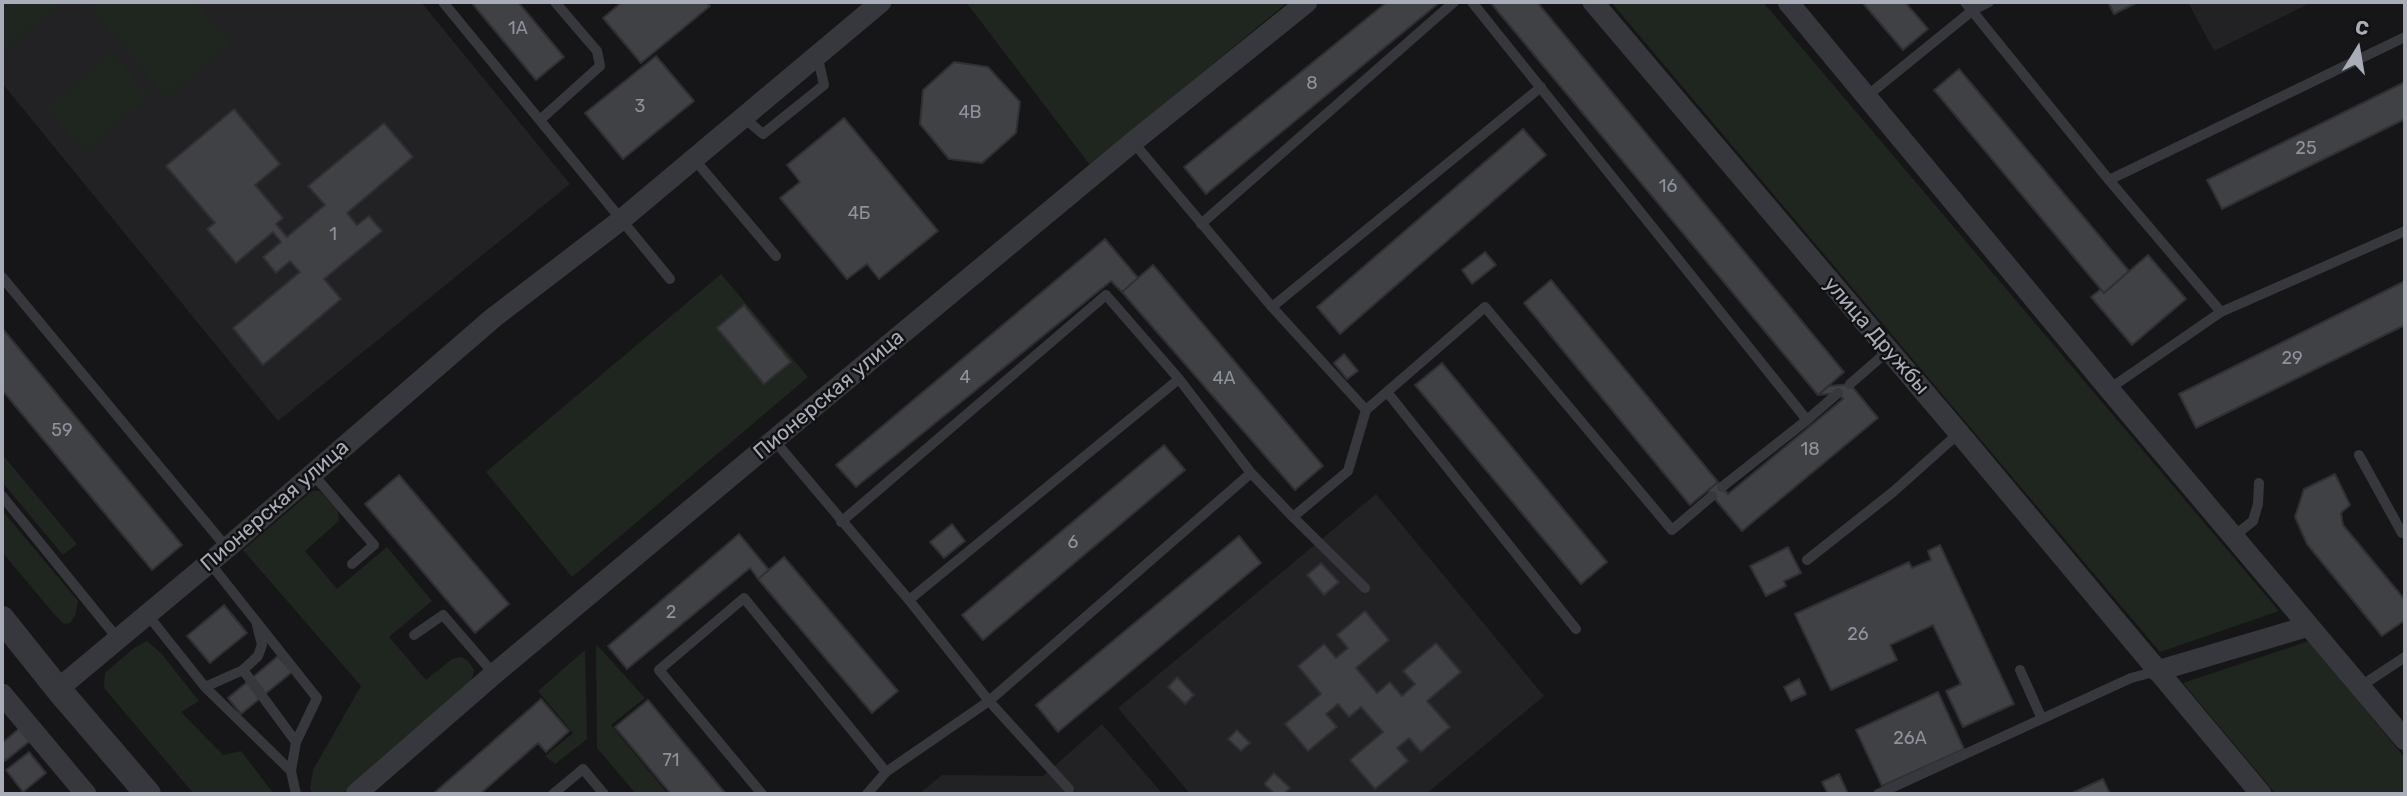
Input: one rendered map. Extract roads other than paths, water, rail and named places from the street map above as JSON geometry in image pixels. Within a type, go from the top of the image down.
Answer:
[{"type":"street","name":"Пионерская улица","points":[[58,689],[227,548],[493,318],[621,220],[881,2]]},
{"type":"street","name":"Пионерская улица","points":[[356,794],[494,674],[774,440],[1133,142],[1307,2]]},
{"type":"street","name":"улица Дружбы","points":[[1593,2],[2261,794]]},
{"type":"street","points":[[1788,2],[2405,740]]},
{"type":"street","points":[[2,620],[149,794]]},
{"type":"street","points":[[2157,671],[2309,626]]},
{"type":"street","points":[[2,694],[86,794]]},
{"type":"lane","points":[[443,2],[670,279]]},
{"type":"lane","points":[[540,120],[600,65],[597,51],[556,2]]},
{"type":"lane","points":[[1201,224],[1454,2]]},
{"type":"lane","points":[[1472,2],[1807,420]]},
{"type":"lane","points":[[1867,96],[1969,6],[1989,2]]},
{"type":"lane","points":[[1969,6],[2109,180],[2221,312]]},
{"type":"lane","points":[[2109,180],[2405,37]]},
{"type":"lane","points":[[1272,307],[1541,87]]},
{"type":"lane","points":[[1133,142],[1272,307],[1366,410]]},
{"type":"lane","points":[[694,159],[776,256]]},
{"type":"lane","points":[[2109,389],[2221,312],[2405,231]]},
{"type":"lane","points":[[2,277],[227,548]]},
{"type":"lane","points":[[841,522],[1105,295],[1179,379],[1251,473],[1365,588]]},
{"type":"lane","points":[[1293,517],[1348,471],[1366,410],[1485,307],[1672,530],[1712,496]]},
{"type":"lane","points":[[1850,384],[1888,351]]},
{"type":"lane","points":[[909,600],[1179,379]]},
{"type":"lane","points":[[1387,392],[1576,629]]},
{"type":"lane","points":[[1722,487],[1838,393]]},
{"type":"lane","points":[[1807,560],[1893,492],[1959,433]]},
{"type":"lane","points":[[774,440],[909,600],[989,701],[1069,789]]},
{"type":"lane","points":[[2359,455],[2404,534]]},
{"type":"lane","points":[[867,794],[886,772],[989,701],[1251,473]]},
{"type":"lane","points":[[312,474],[374,545],[352,564]]},
{"type":"lane","points":[[2234,536],[2252,521],[2259,504],[2259,483]]},
{"type":"lane","points":[[2,496],[118,639]]},
{"type":"lane","points":[[209,562],[317,698],[296,743],[291,771],[296,794]]},
{"type":"lane","points":[[762,794],[659,670],[744,598],[886,772]]},
{"type":"lane","points":[[147,614],[205,687],[291,771]]},
{"type":"lane","points":[[414,635],[443,615],[494,674]]},
{"type":"lane","points":[[205,687],[243,670],[258,656],[262,645],[256,619]]},
{"type":"lane","points":[[2361,686],[2405,657]]},
{"type":"lane","points":[[243,670],[296,743]]},
{"type":"lane","points":[[2021,670],[2042,719]]},
{"type":"lane","points":[[1878,794],[2131,678],[2157,671]]},
{"type":"lane","points":[[553,794],[583,769],[604,794]]}]
